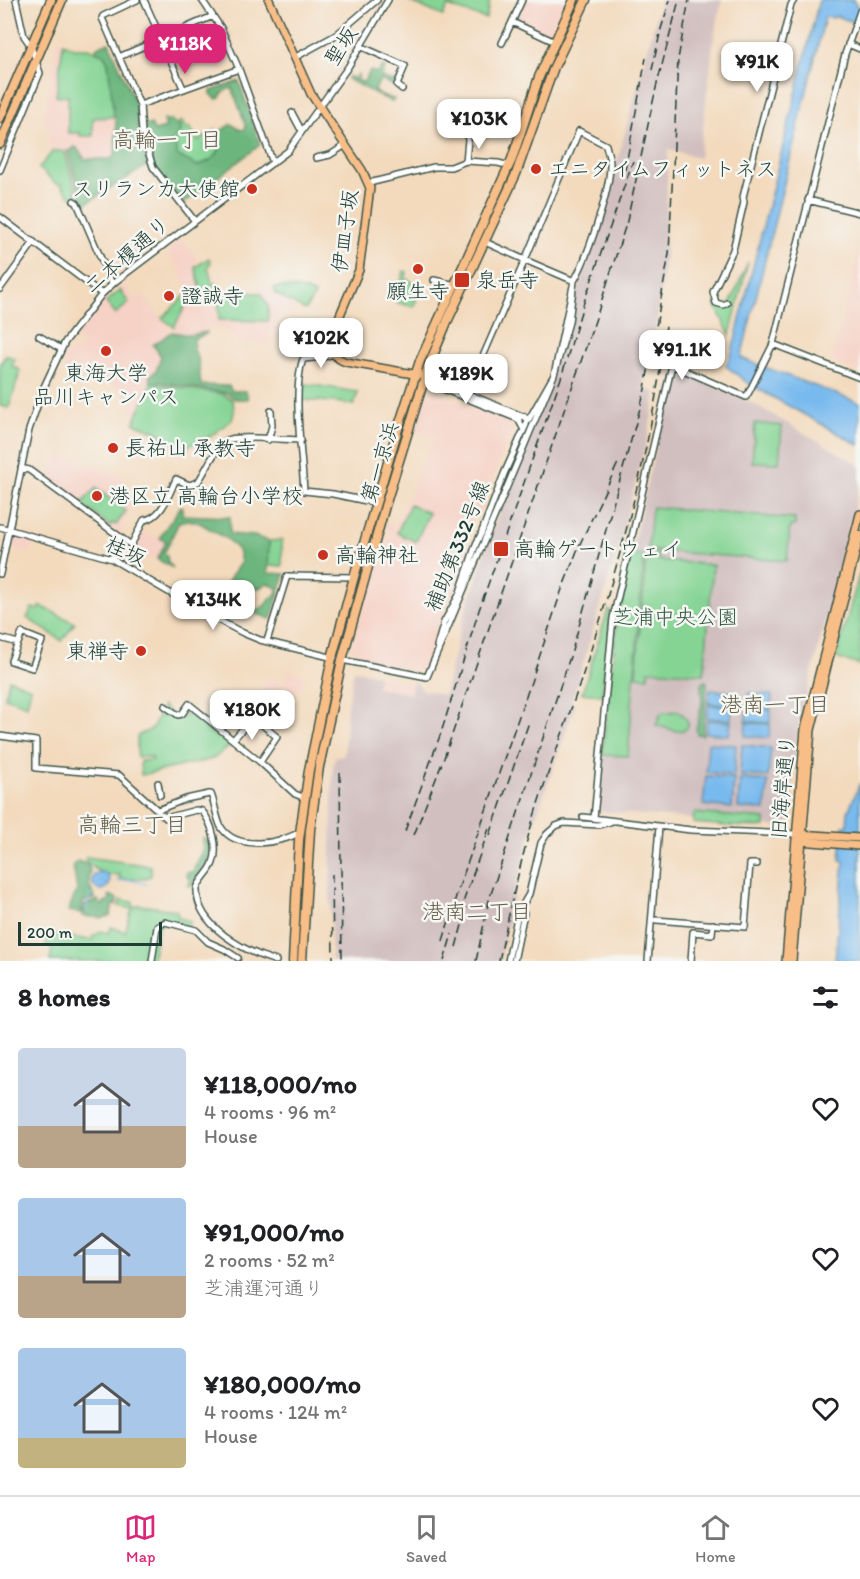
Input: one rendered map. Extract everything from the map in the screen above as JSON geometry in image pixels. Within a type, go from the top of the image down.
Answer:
[{"type":"highway","points":[[0,118],[51,0]]},
{"type":"highway","points":[[0,144],[62,0]]},
{"type":"highway","name":"第一京浜","points":[[293,961],[300,832],[305,798],[332,658],[354,577],[376,503],[455,285],[509,165],[539,77],[574,0]]},
{"type":"highway","name":"第一京浜","points":[[302,961],[312,815],[319,767],[342,660],[421,377],[510,189],[554,67],[586,0]]},
{"type":"highway","points":[[517,145],[518,151],[521,151],[527,145]]},
{"type":"highway","points":[[500,185],[507,184],[510,189]]},
{"type":"highway","points":[[340,628],[350,631]]},
{"type":"main road","name":"伊皿子坂","points":[[269,0],[319,108],[369,183],[371,193],[362,261],[355,283],[330,339],[333,354]]},
{"type":"main road","points":[[333,354],[341,361],[421,377]]},
{"type":"main road","name":"旧海岸通り","points":[[856,550],[860,514]]},
{"type":"main road","name":"旧海岸通り","points":[[792,961],[805,729],[860,536]]},
{"type":"main road","points":[[799,837],[841,840],[860,838]]},
{"type":"main road","name":"旧海岸通り","points":[[786,961],[799,837]]},
{"type":"main road","points":[[841,840],[860,846]]},
{"type":"street","points":[[0,170],[40,73],[31,45],[24,36],[16,0]]},
{"type":"street","points":[[137,0],[102,17],[140,105],[142,132],[153,168],[194,220]]},
{"type":"street","points":[[144,0],[183,88]]},
{"type":"street","points":[[202,0],[221,28],[239,69],[273,163]]},
{"type":"street","points":[[294,58],[336,34],[377,0]]},
{"type":"street","name":"聖坂","points":[[319,108],[388,0]]},
{"type":"street","points":[[502,44],[522,0]]},
{"type":"street","points":[[727,303],[723,305],[716,303],[713,292],[733,250],[744,202],[743,197],[794,0]]},
{"type":"street","points":[[594,818],[613,618],[672,365],[746,397],[749,392],[773,344],[848,44],[860,11]]},
{"type":"street","points":[[119,57],[213,16]]},
{"type":"street","points":[[512,22],[555,42]]},
{"type":"street","points":[[848,44],[860,49]]},
{"type":"street","points":[[360,46],[405,66],[397,85],[402,89]]},
{"type":"street","points":[[140,105],[239,69]]},
{"type":"street","name":"二本榎通り","points":[[9,528],[28,430],[61,349],[112,284],[288,151],[319,108]]},
{"type":"street","points":[[292,112],[300,128]]},
{"type":"street","points":[[466,161],[469,129]]},
{"type":"street","points":[[421,377],[467,393],[579,131],[606,145],[611,162],[606,190],[582,268],[574,281],[569,322],[554,375],[427,677]]},
{"type":"street","points":[[316,158],[330,155],[344,146]]},
{"type":"street","points":[[369,183],[434,167],[450,167],[466,161],[509,165],[518,169]]},
{"type":"street","points":[[808,200],[860,213]]},
{"type":"street","points":[[74,201],[77,203],[112,284]]},
{"type":"street","points":[[0,217],[102,294]]},
{"type":"street","points":[[0,289],[34,242]]},
{"type":"street","points":[[485,242],[574,281]]},
{"type":"street","points":[[434,280],[455,285]]},
{"type":"street","points":[[39,336],[61,349]]},
{"type":"street","points":[[773,344],[860,378]]},
{"type":"street","points":[[333,354],[303,359],[298,383],[304,491],[333,494],[376,503]]},
{"type":"street","points":[[421,377],[529,419],[554,375]]},
{"type":"street","name":"補助第332号線","points":[[421,377],[521,414],[527,421],[476,544],[459,595],[444,621],[427,677]]},
{"type":"street","points":[[268,440],[272,426],[271,411]]},
{"type":"street","points":[[21,468],[29,470],[131,544],[144,520],[152,519],[158,514],[176,479],[189,485],[198,482],[224,441],[236,437],[301,440]]},
{"type":"street","points":[[0,527],[9,528],[0,574]]},
{"type":"street","name":"桂坂","points":[[9,528],[112,559],[230,627],[267,641],[332,658],[427,677]]},
{"type":"street","points":[[112,559],[120,537]]},
{"type":"street","points":[[341,557],[353,557]]},
{"type":"street","points":[[267,641],[287,576],[354,577]]},
{"type":"street","points":[[22,633],[42,641],[32,668],[11,661],[18,643],[22,633]]},
{"type":"street","points":[[0,638],[18,643]]},
{"type":"street","points":[[165,706],[178,716],[189,704],[295,794],[305,798]]},
{"type":"street","points":[[233,740],[253,717],[277,737],[260,762]]},
{"type":"street","points":[[0,736],[36,741],[36,768],[122,776],[166,818],[196,810],[204,812],[214,840],[215,853],[212,866],[197,888],[200,906],[222,932],[256,953],[276,961]]},
{"type":"street","points":[[158,783],[160,795]]},
{"type":"street","points":[[158,810],[186,799],[210,794],[222,828],[232,837],[244,843],[256,844],[294,836],[300,832]]},
{"type":"street","points":[[583,817],[659,827],[799,837]]},
{"type":"street","points":[[508,961],[518,913],[529,894],[541,843],[547,834],[556,826],[564,823],[599,825],[615,821]]},
{"type":"street","points":[[648,961],[659,827]]},
{"type":"street","points":[[656,920],[745,927],[750,864],[757,864]]},
{"type":"street","points":[[514,961],[524,913]]},
{"type":"street","points":[[152,961],[158,927],[165,922],[196,930],[208,942],[238,958]]},
{"type":"street","points":[[691,961],[693,932],[712,934],[713,924]]},
{"type":"shaded area","points":[[524,0],[566,0],[549,37],[514,21]]},
{"type":"shaded area","points":[[661,0],[722,0],[714,37],[699,158],[668,149],[665,255],[656,325],[642,389],[656,392],[648,436],[621,538],[571,703],[575,705],[533,826],[516,886],[500,961],[332,961],[330,889],[333,766],[335,757],[344,756],[347,706],[354,670],[379,675],[376,687],[410,694],[413,682],[423,690],[444,695],[461,625],[509,482],[505,480],[542,400],[601,221]]},
{"type":"shaded area","points":[[57,39],[72,47],[93,49],[109,42],[137,107],[139,133],[148,165],[83,205],[81,197],[77,199],[76,196],[71,197],[60,184],[55,183],[39,168],[52,153],[47,139],[49,132],[44,120]]},
{"type":"shaded area","points":[[183,239],[197,257],[198,264],[194,267],[201,294],[262,291],[272,288],[275,295],[293,304],[287,313],[281,310],[276,318],[281,328],[268,333],[269,344],[240,343],[220,328],[209,326],[206,331],[190,334],[176,333],[175,327],[190,298],[179,269],[167,251]]},
{"type":"shaded area","points":[[860,249],[860,373],[831,361]]},
{"type":"shaded area","name":"東海大学 品川キャンパス","points":[[124,285],[136,300],[143,295],[172,332],[154,345],[161,356],[156,371],[150,375],[151,383],[137,415],[130,412],[132,408],[126,400],[128,398],[107,380],[103,379],[100,386],[62,369],[66,361],[60,359],[63,352],[70,355],[73,350],[77,352],[83,344],[73,337],[94,311]]},
{"type":"shaded area","points":[[688,375],[750,402],[860,465],[860,484],[798,728],[789,822],[784,827],[598,811],[601,753],[617,612],[670,387]]},
{"type":"shaded area","points":[[433,391],[511,422],[514,429],[482,508],[472,522],[466,539],[470,545],[454,595],[442,616],[426,668],[420,672],[358,657],[351,647],[371,578],[374,578],[378,568],[374,566],[376,561],[380,562],[392,531],[385,529],[387,523],[395,526],[434,438],[415,430],[426,394]]},
{"type":"shaded area","name":"港区立 高輪台小学校","points":[[59,455],[121,475],[133,501],[119,535],[48,482]]},
{"type":"shaded area","points":[[142,531],[165,542],[156,562],[136,552],[133,546]]},
{"type":"shaded area","points":[[12,533],[34,539],[30,553],[9,547]]},
{"type":"shaded area","points":[[287,670],[304,674],[302,690],[293,689],[291,704],[283,701]]},
{"type":"shaded area","points":[[379,675],[413,683],[411,694],[376,687]]},
{"type":"shaded area","points":[[264,678],[281,681],[280,695],[263,693]]},
{"type":"green space","points":[[406,0],[490,0],[486,19],[448,6],[443,16]]},
{"type":"green space","points":[[109,42],[137,107],[139,133],[148,165],[83,205],[67,151],[76,147],[85,159],[111,159],[115,155],[116,118],[114,117],[108,62],[103,54],[95,51],[97,47]]},
{"type":"green space","points":[[63,43],[74,48],[88,48],[103,54],[108,62],[114,117],[93,118],[93,136],[68,133],[68,96],[56,96]]},
{"type":"green space","points":[[382,66],[385,68],[381,77],[395,82],[398,78],[395,86],[380,80],[375,90],[379,95],[394,99],[392,102],[347,79],[349,76],[354,79],[358,75],[358,80],[363,83],[370,71],[378,73]]},
{"type":"green space","points":[[239,81],[260,145],[184,203],[153,167],[143,127],[151,124],[154,131],[166,128],[164,120],[174,122],[181,129],[175,139],[177,155],[197,166],[203,164],[213,158],[219,150],[218,133],[231,124],[241,130],[245,129],[246,126],[232,88],[224,91],[220,98],[216,99],[211,94],[211,91]]},
{"type":"green space","points":[[181,121],[187,129],[190,127],[198,141],[216,130],[222,144],[214,159],[197,166],[177,155],[175,139],[181,129],[178,123]]},
{"type":"green space","points":[[53,151],[65,153],[77,195],[71,197],[60,184],[55,183],[39,168]]},
{"type":"green space","points":[[209,258],[211,263],[208,266],[212,284],[217,283],[220,292],[202,294],[195,267]]},
{"type":"green space","points":[[748,262],[730,335],[715,305],[730,304]]},
{"type":"green space","points":[[404,271],[407,272],[406,279],[420,286],[414,307],[395,302]]},
{"type":"green space","points":[[274,288],[305,290],[315,295],[305,310],[276,294]]},
{"type":"green space","points":[[120,290],[129,303],[115,314],[106,302]]},
{"type":"green space","points":[[230,292],[261,293],[268,306],[268,321],[219,320],[218,295]]},
{"type":"green space","points":[[188,293],[190,298],[174,327],[162,318]]},
{"type":"green space","points":[[172,332],[190,335],[207,332],[194,339],[201,385],[229,386],[232,391],[246,391],[248,399],[236,399],[227,393],[160,382],[151,383],[150,375],[156,371],[161,356],[153,345]]},
{"type":"green space","points":[[6,355],[15,359],[12,366],[20,372],[9,408],[0,406],[0,365]]},
{"type":"green space","points":[[151,383],[223,394],[233,400],[232,420],[209,437],[188,446],[186,451],[157,432],[134,423]]},
{"type":"green space","points":[[301,383],[358,392],[354,405],[301,400]]},
{"type":"green space","points":[[755,423],[782,426],[779,463],[752,462]]},
{"type":"green space","points":[[96,488],[126,511],[116,525],[113,523],[110,526],[81,504]]},
{"type":"green space","points":[[410,504],[429,513],[416,542],[397,533]]},
{"type":"green space","points":[[181,506],[183,507],[182,515],[230,517],[230,534],[254,536],[269,541],[268,573],[285,574],[271,619],[248,611],[231,609],[228,615],[222,612],[225,601],[213,596],[224,590],[241,562],[238,550],[227,539],[198,522],[188,520],[179,522],[164,554],[173,568],[157,559],[166,542],[160,538]],"holes":[[[267,583],[277,588],[276,595],[262,608],[251,610],[235,605],[237,596]]]},
{"type":"green space","name":"芝浦中央公園","points":[[652,507],[795,519],[795,526],[790,526],[787,561],[648,550]]},
{"type":"green space","points":[[282,540],[282,566],[268,566],[269,541]]},
{"type":"green space","name":"芝浦中央公園","points":[[652,553],[658,553],[658,560],[713,565],[704,674],[649,670],[648,677],[636,676],[646,559]]},
{"type":"green space","name":"芝浦中央公園","points":[[629,554],[644,555],[628,756],[602,755],[618,613]]},
{"type":"green space","points":[[860,572],[860,665],[836,658]]},
{"type":"green space","points":[[41,606],[75,623],[62,641],[27,618],[32,608],[38,610]]},
{"type":"green space","points":[[608,610],[611,611],[602,695],[582,693]]},
{"type":"green space","points":[[9,679],[31,688],[27,705],[5,697]]},
{"type":"green space","points":[[707,682],[703,735],[697,734],[696,730],[702,703],[701,684]]},
{"type":"green space","points":[[163,706],[177,718],[193,713],[233,743],[213,759],[141,775],[140,761],[152,760],[152,757],[137,757],[137,736],[152,729]]},
{"type":"green space","points":[[677,711],[686,719],[688,726],[685,730],[676,731],[656,725],[661,713]]},
{"type":"green space","points":[[694,813],[765,819],[765,827],[693,823]]},
{"type":"green space","points":[[204,837],[210,849],[209,856],[192,886],[188,886],[190,880],[186,875],[187,872],[193,872],[202,853]]},
{"type":"green space","points":[[86,857],[151,866],[151,876],[142,879],[119,879],[120,874],[110,875],[92,867],[85,860]]},
{"type":"green space","points":[[78,861],[89,867],[89,884],[95,898],[83,902],[82,913],[68,911],[77,890],[73,865]]},
{"type":"green space","points":[[111,895],[117,899],[110,916],[103,918],[83,916],[85,905],[98,900],[100,905],[104,904],[110,900]]},
{"type":"green space","points":[[120,900],[133,902],[133,908],[139,905],[176,910],[179,918],[190,921],[188,928],[170,923],[159,925],[152,961],[50,961],[52,948],[46,945],[48,934],[92,940],[93,935],[101,931],[109,933],[111,927],[125,932],[132,909],[119,906]]},
{"type":"water","points":[[819,0],[853,0],[860,7],[860,24],[835,16],[834,18],[825,17],[741,358],[860,403],[859,445],[749,384],[726,366],[732,352]]},
{"type":"water","points":[[710,690],[733,692],[732,706],[708,703]]},
{"type":"water","points":[[748,693],[772,695],[771,709],[747,707]]},
{"type":"water","points":[[708,705],[732,707],[731,720],[707,718]]},
{"type":"water","points":[[747,708],[771,710],[770,723],[746,721]]},
{"type":"water","points":[[707,720],[731,722],[729,735],[706,733]]},
{"type":"water","points":[[746,723],[770,724],[769,738],[745,736]]},
{"type":"water","points":[[708,743],[736,745],[734,775],[706,772]]},
{"type":"water","points":[[742,745],[771,748],[768,777],[740,775]]},
{"type":"water","points":[[706,776],[734,778],[732,808],[703,805]]},
{"type":"water","points":[[740,779],[768,781],[765,810],[738,808]]},
{"type":"water","points":[[860,783],[860,961],[835,961],[844,861],[840,860],[843,826],[847,826],[848,812]]},
{"type":"water","points":[[101,872],[107,875],[110,881],[107,887],[101,890],[95,887],[92,881],[95,875]]},
{"type":"waterway","points":[[117,881],[131,880],[146,884]]},
{"type":"waterway","points":[[86,910],[90,894]]},
{"type":"railway","points":[[652,70],[670,0]]},
{"type":"railway","points":[[414,835],[444,758],[597,315],[627,221],[656,88],[679,0]]},
{"type":"railway","points":[[476,961],[489,900],[572,651],[644,394],[669,254],[678,59],[689,0]]},
{"type":"railway","points":[[625,170],[646,58]]},
{"type":"railway","points":[[405,831],[441,733],[479,610],[561,378],[583,305],[633,161]]},
{"type":"railway","points":[[499,961],[531,826],[586,665],[624,539],[653,411],[666,325]]},
{"type":"railway","points":[[443,941],[457,893],[561,592],[579,546],[619,461]]},
{"type":"railway","points":[[490,835],[529,722]]},
{"type":"railway","points":[[340,773],[342,961]]},
{"type":"railway","points":[[459,914],[490,826]]},
{"type":"railway","points":[[332,874],[333,961]]},
{"type":"railway","points":[[456,947],[467,907]]},
{"type":"railway","points":[[444,961],[452,934]]},
{"type":"place","name":"エニタイムフィットネス","points":[[536,169]]},
{"type":"place","name":"スリランカ大使館","points":[[252,189]]},
{"type":"place","name":"願生寺","points":[[418,269]]},
{"type":"place","name":"泉岳寺","points":[[462,280]]},
{"type":"place","name":"證誠寺","points":[[169,296]]},
{"type":"place","name":"東海大学 品川キャンパス","points":[[106,351]]},
{"type":"place","name":"長祐山 承教寺","points":[[113,448]]},
{"type":"place","name":"港区立 高輪台小学校","points":[[97,496]]},
{"type":"place","name":"高輪ゲートウェイ","points":[[501,549]]},
{"type":"place","name":"高輪神社","points":[[323,555]]},
{"type":"place","name":"東禅寺","points":[[141,651]]},
{"type":"district","name":"高輪一丁目","points":[[167,139]]},
{"type":"district","name":"港南一丁目","points":[[775,704]]},
{"type":"district","name":"高輪三丁目","points":[[132,824]]},
{"type":"district","name":"港南二丁目","points":[[477,911]]}]
